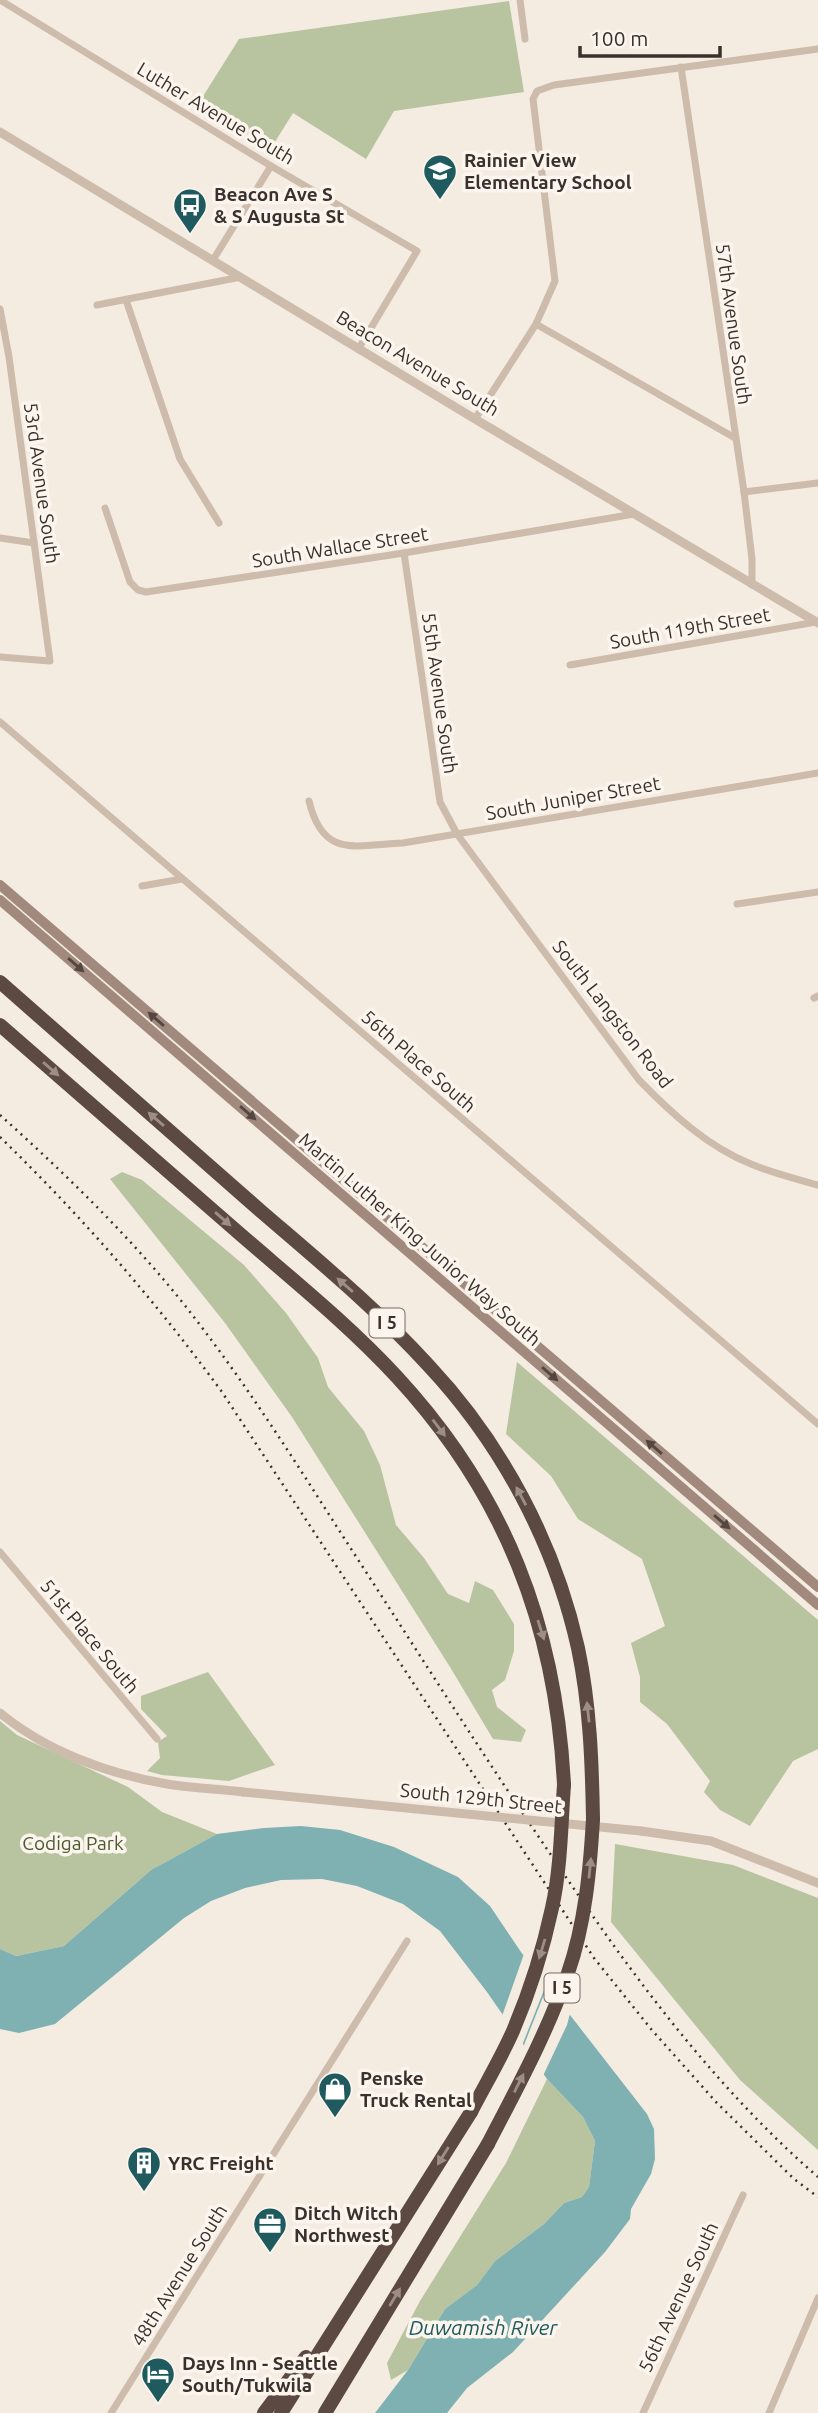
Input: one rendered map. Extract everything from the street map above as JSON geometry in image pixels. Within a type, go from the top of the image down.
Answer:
[{"type":"highway","name":"I 5","points":[[0,982],[364,1301],[430,1366],[493,1446],[541,1534],[577,1647],[591,1741],[593,1819],[590,1873],[569,1971],[544,2036],[488,2144],[326,2413]]},
{"type":"highway","name":"I 5","points":[[0,1024],[331,1313],[396,1375],[427,1411],[466,1464],[511,1549],[545,1640],[558,1706],[564,1785],[553,1906],[531,1984],[512,2032],[471,2112],[281,2413]]},
{"type":"highway","points":[[264,2413],[370,2272]]},
{"type":"main road","name":"Martin Luther King Junior Way South","points":[[0,885],[818,1587]]},
{"type":"main road","name":"Martin Luther King Junior Way South","points":[[0,900],[818,1605]]},
{"type":"street","name":"Luther Avenue South","points":[[0,0],[271,166],[417,251],[359,348]]},
{"type":"street","points":[[520,0],[525,40]]},
{"type":"street","points":[[475,419],[536,324],[555,281],[533,99],[537,91],[554,85],[818,49]]},
{"type":"street","name":"57th Avenue South","points":[[681,67],[744,492],[752,559],[752,585]]},
{"type":"street","name":"Beacon Avenue South","points":[[0,132],[817,623]]},
{"type":"street","points":[[213,260],[271,166]]},
{"type":"street","points":[[97,305],[242,277]]},
{"type":"street","points":[[126,300],[180,459],[219,523]]},
{"type":"street","name":"53rd Avenue South","points":[[0,309],[50,662],[0,657]]},
{"type":"street","points":[[536,324],[735,438]]},
{"type":"street","points":[[744,492],[818,483]]},
{"type":"street","name":"South Wallace Street","points":[[105,508],[128,578],[132,586],[142,592],[404,553],[635,514]]},
{"type":"street","points":[[0,538],[34,543]]},
{"type":"street","name":"55th Avenue South","points":[[404,553],[440,802],[457,834]]},
{"type":"street","name":"South 119th Street","points":[[570,665],[817,623]]},
{"type":"street","name":"56th Place South","points":[[0,722],[818,1424]]},
{"type":"street","name":"South Juniper Street","points":[[309,801],[314,821],[332,842],[342,845],[403,843],[818,773]]},
{"type":"street","name":"South Langston Road","points":[[457,834],[639,1080],[659,1100],[689,1126],[749,1164],[818,1185]]},
{"type":"street","points":[[142,886],[182,879]]},
{"type":"street","points":[[737,905],[818,892]]},
{"type":"street","name":"51st Place South","points":[[0,1552],[157,1739]]},
{"type":"street","name":"South 129th Street","points":[[0,1713],[35,1739],[86,1762],[169,1784],[641,1830],[710,1842],[818,1883]]},
{"type":"street","name":"48th Avenue South","points":[[111,2413],[407,1941]]},
{"type":"street","name":"56th Avenue South","points":[[642,2413],[743,2195]]},
{"type":"street","points":[[769,2413],[818,2298]]},
{"type":"green space","points":[[509,1],[524,92],[394,111],[366,159],[293,113],[268,153],[195,109],[239,39]]},
{"type":"green space","points":[[122,1172],[142,1180],[244,1265],[286,1313],[318,1358],[328,1387],[364,1431],[380,1465],[396,1525],[424,1558],[448,1594],[469,1603],[475,1581],[493,1590],[514,1624],[514,1651],[505,1680],[492,1690],[497,1707],[526,1730],[521,1742],[493,1739],[292,1417],[225,1323],[110,1179]]},
{"type":"green space","points":[[517,1362],[818,1620],[818,1749],[793,1761],[750,1826],[720,1810],[704,1792],[710,1781],[667,1724],[640,1702],[640,1677],[631,1643],[665,1626],[642,1559],[578,1519],[551,1476],[506,1434]]},
{"type":"green space","points":[[208,1672],[275,1765],[229,1781],[162,1775],[147,1771],[160,1758],[158,1742],[167,1736],[141,1709],[141,1696]]},
{"type":"green space","name":"Codiga Park","points":[[0,1721],[17,1735],[128,1787],[162,1812],[217,1834],[151,1870],[64,1946],[16,1956],[0,1949]]},
{"type":"green space","points":[[615,1844],[733,1865],[818,1898],[818,2150],[740,2080],[611,1922]]},
{"type":"green space","points":[[547,2079],[583,2117],[595,2141],[589,2187],[582,2197],[564,2203],[544,2224],[495,2261],[477,2285],[445,2309],[408,2370],[391,2380],[387,2363],[420,2301],[506,2163]]},
{"type":"water","name":"Duwamish River","points":[[301,1826],[340,1830],[394,1847],[458,1877],[490,1906],[521,1952],[647,2114],[654,2129],[655,2159],[651,2174],[631,2209],[630,2219],[605,2252],[513,2352],[467,2388],[447,2413],[375,2413],[408,2370],[445,2309],[477,2285],[495,2261],[544,2224],[564,2203],[582,2197],[589,2187],[595,2141],[583,2117],[547,2079],[487,1992],[440,1931],[403,1904],[357,1886],[322,1879],[281,1880],[245,1888],[211,1901],[184,1918],[55,2024],[19,2033],[0,2029],[0,1949],[16,1956],[64,1946],[151,1870],[217,1834]]},
{"type":"pier","points":[[525,1951],[548,1980],[521,2048],[501,2019]]},
{"type":"pier","points":[[549,1982],[571,2010],[567,2025],[542,2078],[522,2050]]},
{"type":"railway","points":[[0,1115],[105,1215],[178,1296],[274,1430],[498,1776],[642,1984],[743,2104],[779,2142],[818,2177]]},
{"type":"railway","points":[[0,1137],[116,1260],[222,1392],[594,1958],[651,2029],[716,2102],[794,2179],[818,2197]]},
{"type":"place","name":"Rainier View Elementary School","points":[[440,201]]},
{"type":"place","name":"Beacon Ave S & S Augusta St","points":[[190,235]]},
{"type":"place","name":"Penske Truck Rental","points":[[335,2119]]},
{"type":"place","name":"YRC Freight","points":[[144,2193]]},
{"type":"place","name":"Ditch Witch Northwest","points":[[270,2254]]},
{"type":"place","name":"Days Inn - Seattle South/Tukwila","points":[[158,2404]]}]
